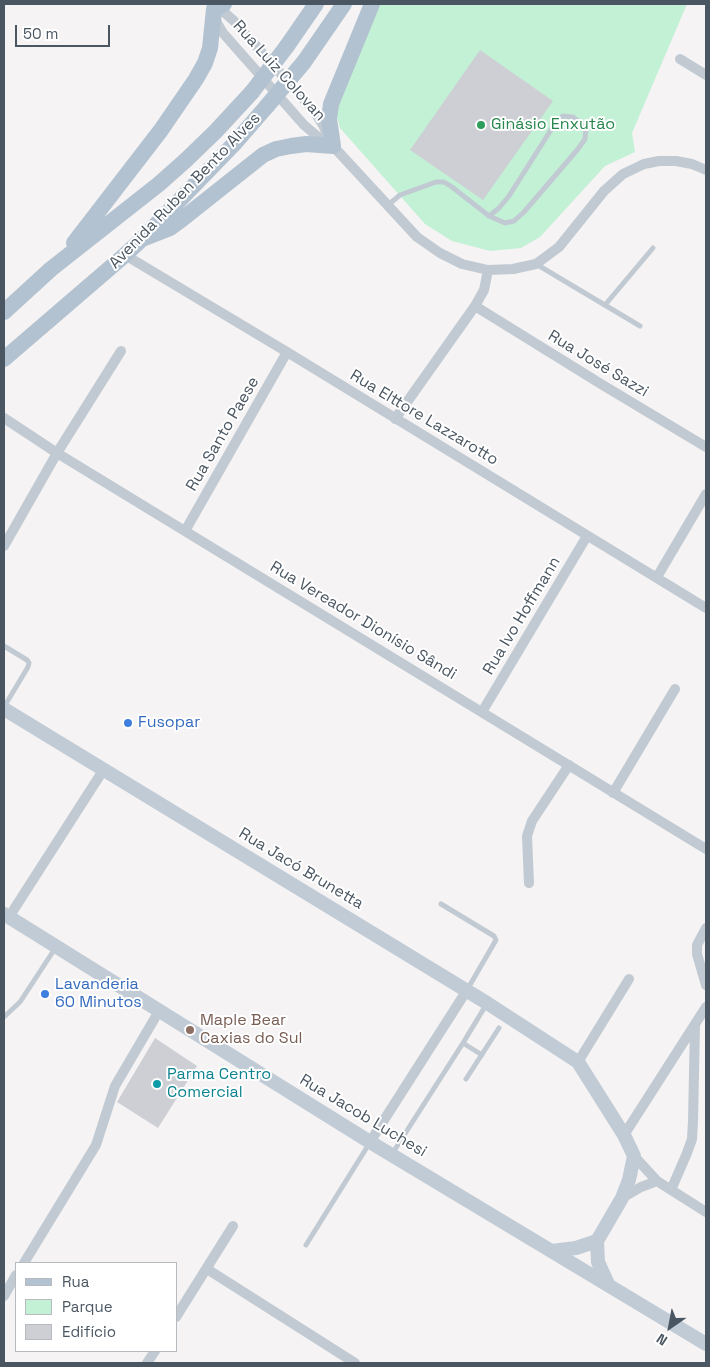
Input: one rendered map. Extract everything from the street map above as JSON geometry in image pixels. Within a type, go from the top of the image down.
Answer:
[{"type":"main road","name":"Avenida Ruben Bento Alves","points":[[4,312],[51,269],[159,184],[216,131],[252,92],[316,4]]},
{"type":"main road","name":"Avenida Ruben Bento Alves","points":[[4,359],[125,256],[234,144],[304,62],[344,4]]},
{"type":"main road","points":[[142,239],[170,228],[263,155],[276,149],[306,144],[333,146],[329,119],[331,104],[372,4]]},
{"type":"main road","points":[[51,269],[72,246],[161,130],[206,63],[210,48],[215,5]]},
{"type":"street","name":"Rua Luiz Colovan","points":[[215,5],[217,23],[223,34],[304,125],[333,146],[417,237],[440,253],[462,264],[488,270],[513,269],[536,264],[559,247],[604,191],[623,174],[644,164],[676,161],[692,164],[706,170]]},
{"type":"street","name":"Rua Luiz Colovan","points":[[215,5],[234,21],[314,111],[333,146]]},
{"type":"street","points":[[680,59],[706,75]]},
{"type":"street","name":"Rua Elttore Lazzarotto","points":[[125,256],[287,352],[706,608]]},
{"type":"street","points":[[395,419],[475,306],[484,290],[488,270]]},
{"type":"street","name":"Rua José Sazzi","points":[[475,306],[706,447]]},
{"type":"street","points":[[4,546],[57,453],[121,351]]},
{"type":"street","name":"Rua Santo Paese","points":[[185,531],[287,352]]},
{"type":"street","name":"Rua Vereador Dionísio Sândi","points":[[4,418],[57,453],[706,849]]},
{"type":"street","points":[[657,577],[706,494]]},
{"type":"street","name":"Rua Ivo Hoffmann","points":[[482,712],[587,536]]},
{"type":"street","points":[[614,793],[675,689]]},
{"type":"street","name":"Rua Jacó Brunetta","points":[[4,708],[467,990],[578,1062]]},
{"type":"street","points":[[529,883],[527,836],[532,821],[570,765]]},
{"type":"street","points":[[6,916],[104,769]]},
{"type":"street","name":"Rua Jacob Luchesi","points":[[6,916],[370,1142],[706,1344]]},
{"type":"street","points":[[706,928],[697,945],[697,954],[706,985]]},
{"type":"street","points":[[629,979],[578,1062],[624,1135],[634,1156],[657,1181],[706,1212]]},
{"type":"street","points":[[370,1142],[467,990]]},
{"type":"street","points":[[624,1135],[706,1007]]},
{"type":"street","points":[[25,1262],[96,1145],[115,1086],[159,1011]]},
{"type":"street","points":[[671,1190],[692,1139],[694,1121],[695,1026]]},
{"type":"street","points":[[608,1284],[598,1262],[597,1241],[622,1198],[631,1175],[634,1156]]},
{"type":"street","points":[[622,1198],[641,1187],[657,1181]]},
{"type":"street","points":[[178,1314],[233,1226]]},
{"type":"street","points":[[552,1250],[576,1248],[597,1241]]},
{"type":"street","points":[[206,1269],[355,1363]]},
{"type":"street","points":[[4,1296],[15,1278]]},
{"type":"street","points":[[147,1363],[154,1352]]},
{"type":"lane","points":[[388,205],[400,195],[436,182],[444,182],[489,216],[505,223],[514,221],[578,149],[585,139],[586,128],[573,117],[563,116],[556,122],[509,196],[489,216]]},
{"type":"lane","points":[[605,305],[653,248]]},
{"type":"lane","points":[[536,264],[640,326]]},
{"type":"lane","points":[[4,646],[29,663],[4,708]]},
{"type":"lane","points":[[442,904],[494,936],[496,940],[496,943],[467,990]]},
{"type":"lane","points":[[4,1017],[20,1002],[56,947]]},
{"type":"lane","points":[[392,1154],[464,1043],[487,1003]]},
{"type":"lane","points":[[466,1080],[499,1028]]},
{"type":"lane","points":[[464,1043],[482,1055]]},
{"type":"lane","points":[[306,1245],[370,1142]]},
{"type":"green space","points":[[380,4],[687,4],[632,133],[635,152],[605,166],[540,237],[521,248],[490,251],[452,241],[425,224],[340,128],[335,109]]},
{"type":"building","name":"Ginásio Enxutão","points":[[480,50],[553,101],[483,200],[410,150]]},
{"type":"building","name":"Parma Centro Comercial","points":[[155,1038],[197,1066],[158,1128],[117,1102]]},
{"type":"place","name":"Ginásio Enxutão","points":[[481,125]]},
{"type":"place","name":"Fusopar","points":[[128,723]]},
{"type":"place","name":"Lavanderia 60 Minutos","points":[[45,994]]},
{"type":"place","name":"Maple Bear Caxias do Sul","points":[[190,1030]]},
{"type":"place","name":"Parma Centro Comercial","points":[[157,1084]]}]
